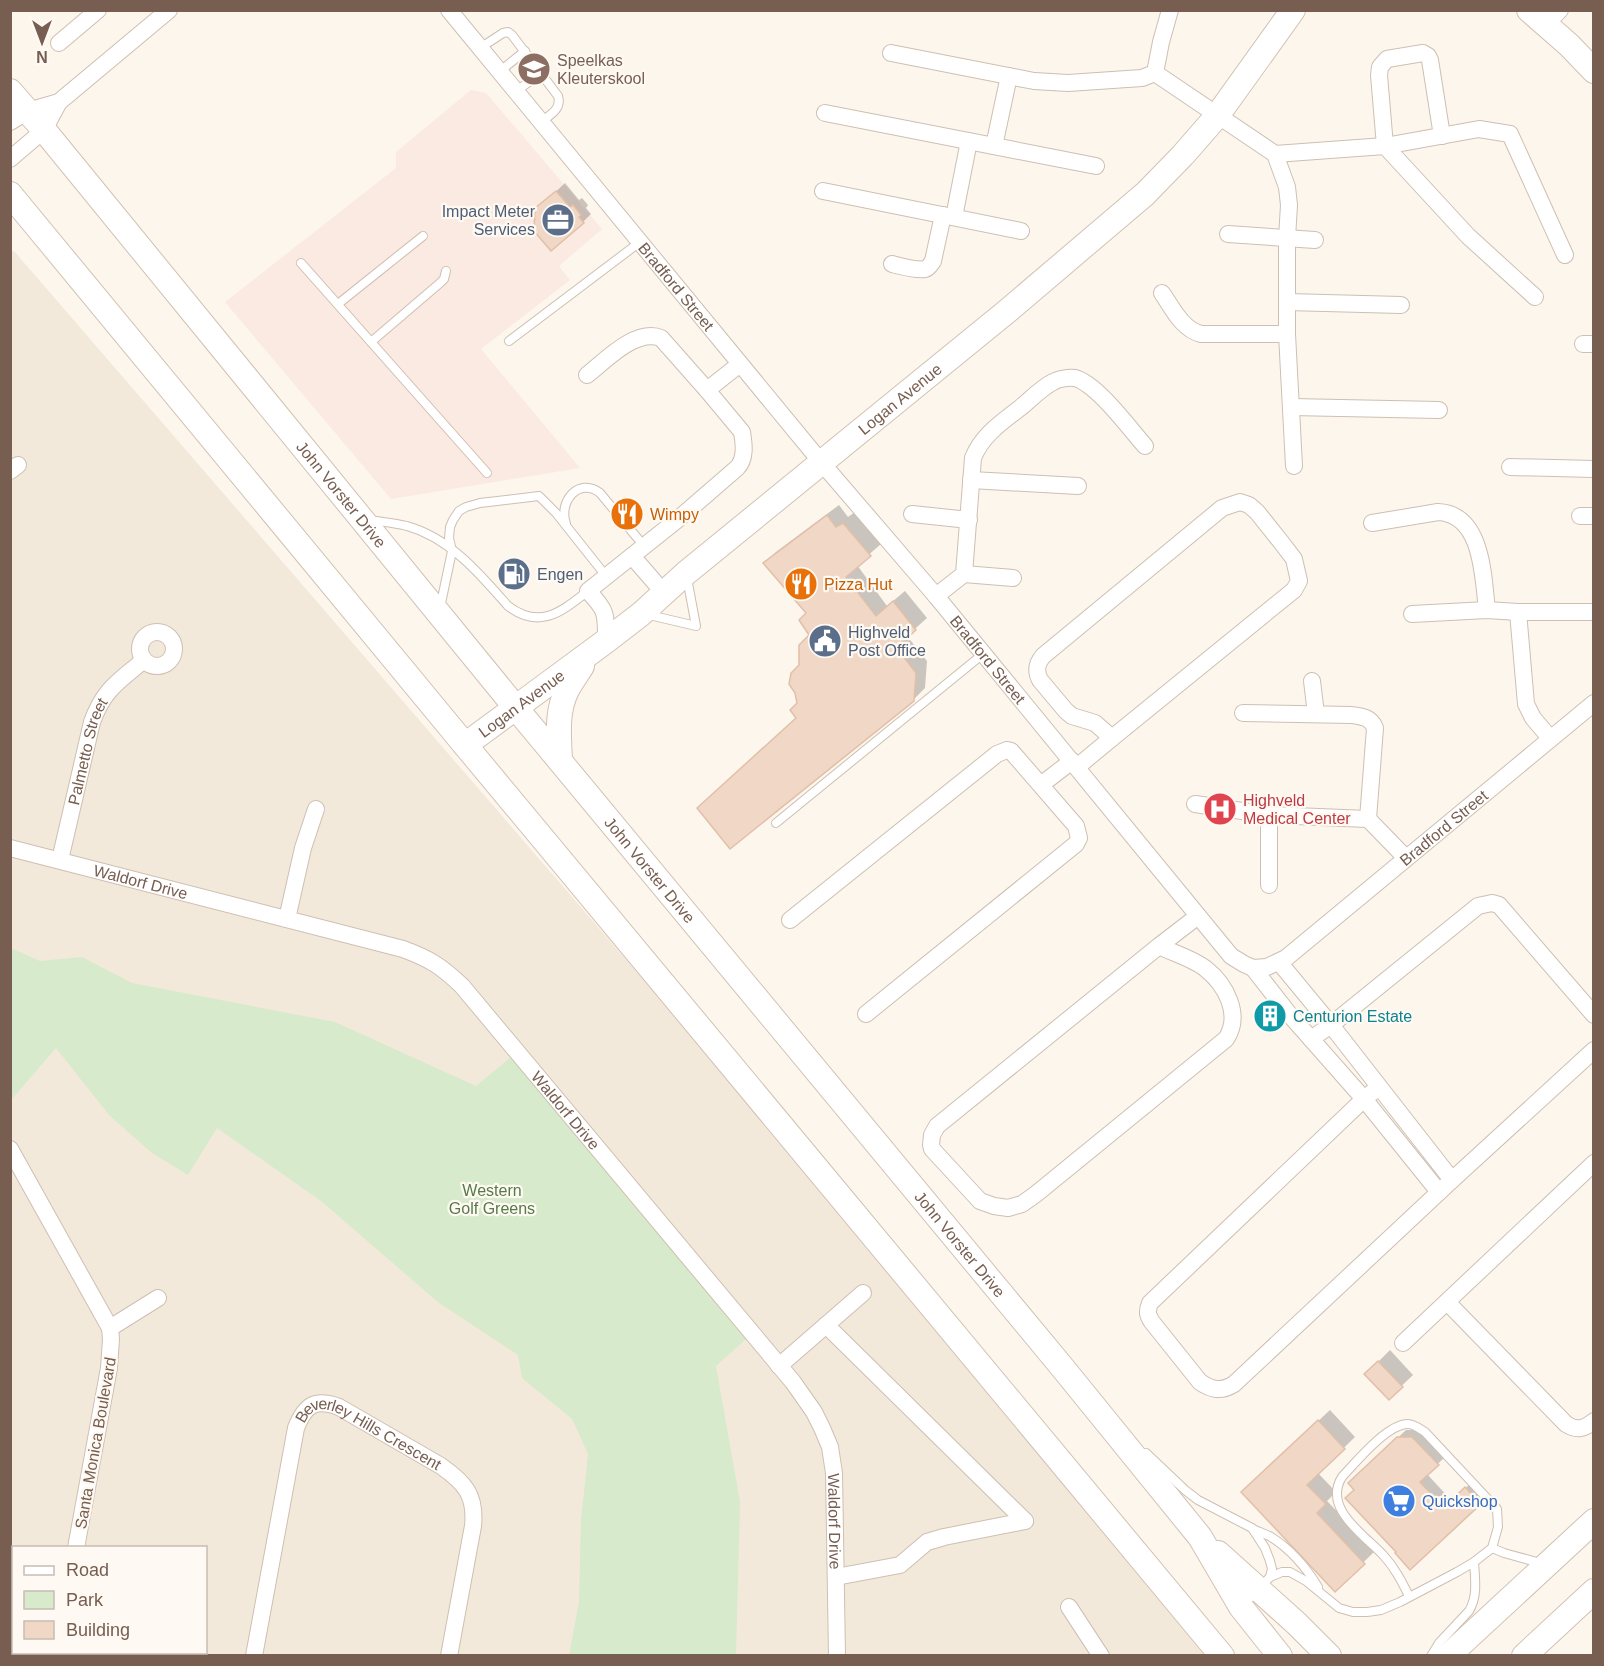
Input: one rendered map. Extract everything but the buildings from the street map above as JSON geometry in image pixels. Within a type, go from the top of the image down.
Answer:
[{"type":"main road","name":"Logan Avenue","points":[[465,745],[641,614],[686,573],[1005,313],[1145,194],[1184,155],[1217,116],[1293,10]]},
{"type":"main road","points":[[1545,15],[1593,71]]},
{"type":"main road","name":"John Vorster Drive","points":[[10,91],[19,117],[44,130],[516,708],[1054,1357],[1200,1537],[1241,1607],[1280,1656]]},
{"type":"main road","points":[[10,194],[1222,1656]]},
{"type":"main road","points":[[560,760],[558,724],[561,707],[567,690],[599,646]]},
{"type":"main road","points":[[1448,1656],[1593,1521]]},
{"type":"main road","points":[[1200,1537],[1264,1583],[1296,1623],[1329,1656]]},
{"type":"main road","points":[[1524,1656],[1593,1591]]},
{"type":"street","points":[[59,43],[98,10]]},
{"type":"street","points":[[19,117],[59,102],[169,10]]},
{"type":"street","name":"Bradford Street","points":[[449,10],[821,462],[936,596],[1235,959],[1253,968],[1267,967],[1279,962],[1593,703]]},
{"type":"street","points":[[1155,73],[1170,10]]},
{"type":"street","points":[[891,53],[1034,81],[1068,83],[1142,78],[1155,73]]},
{"type":"street","points":[[1442,136],[1428,56],[1423,53],[1389,57],[1380,67],[1379,75],[1385,146],[1468,236],[1535,297]]},
{"type":"street","points":[[1155,73],[1275,154],[1287,187],[1289,205],[1287,334],[1294,466]]},
{"type":"street","points":[[994,146],[1009,76]]},
{"type":"street","points":[[10,159],[44,130],[59,102]]},
{"type":"street","points":[[825,113],[1096,166]]},
{"type":"street","points":[[1275,154],[1385,146],[1479,129],[1510,134],[1565,255]]},
{"type":"street","points":[[892,264],[920,269],[930,266],[949,216],[969,141]]},
{"type":"street","points":[[823,190],[1021,231]]},
{"type":"street","points":[[1228,234],[1315,240]]},
{"type":"street","points":[[1162,294],[1183,324],[1193,332],[1201,334],[1287,334]]},
{"type":"street","points":[[1287,302],[1401,305]]},
{"type":"street","points":[[587,375],[630,342],[640,337],[656,336],[707,390],[742,432],[744,450],[742,464],[588,591],[605,613],[599,646]]},
{"type":"street","points":[[707,390],[740,364]]},
{"type":"street","points":[[964,574],[973,458],[976,448],[991,431],[1053,381],[1075,378],[1095,390],[1144,446]]},
{"type":"street","points":[[1291,407],[1439,410]]},
{"type":"street","points":[[1510,467],[1593,469]]},
{"type":"street","points":[[971,480],[1078,486]]},
{"type":"street","points":[[1042,784],[1112,738],[1294,590],[1299,576],[1294,559],[1249,505],[1240,502],[1222,508],[1039,661],[1037,675],[1066,711],[1072,716],[1095,723],[1112,738]]},
{"type":"street","points":[[1372,523],[1438,512],[1456,516],[1463,522],[1477,545],[1487,610]]},
{"type":"street","points":[[912,514],[969,520]]},
{"type":"street","points":[[638,551],[664,593]]},
{"type":"street","points":[[936,596],[964,574],[1013,578]]},
{"type":"street","points":[[1412,614],[1487,610],[1593,612]]},
{"type":"street","points":[[1518,612],[1526,704],[1533,718],[1550,738]]},
{"type":"street","name":"Palmetto Street","points":[[60,860],[98,705],[115,684],[144,660]]},
{"type":"street","points":[[1312,681],[1316,714]]},
{"type":"street","points":[[1243,713],[1352,715],[1367,718],[1375,728],[1368,819]]},
{"type":"street","points":[[790,920],[997,754],[1006,750],[1011,751],[1042,784],[1076,826],[1079,838],[1076,844],[866,1014]]},
{"type":"street","points":[[1195,804],[1269,815],[1368,819],[1406,858]]},
{"type":"street","points":[[286,919],[303,848],[316,809]]},
{"type":"street","points":[[1269,815],[1269,885]]},
{"type":"street","name":"Waldorf Drive","points":[[10,848],[403,950],[427,958],[446,970],[462,986],[779,1366],[814,1412],[830,1447],[834,1473],[837,1656]]},
{"type":"street","points":[[1311,1039],[1478,906],[1492,903],[1499,905],[1593,1016]]},
{"type":"street","points":[[1159,946],[1205,967],[1217,979],[1228,997],[1233,1014],[1232,1030],[1226,1039],[1022,1204],[1008,1208],[980,1201],[932,1149],[932,1135],[937,1126],[1159,946],[1198,916]]},
{"type":"street","points":[[1279,962],[1452,1180]]},
{"type":"street","points":[[1253,968],[1439,1192]]},
{"type":"street","points":[[1379,1087],[1150,1303],[1148,1315],[1200,1382],[1210,1389],[1227,1389],[1234,1384],[1593,1050]]},
{"type":"street","name":"Santa Monica Boulevard","points":[[10,1149],[110,1328],[109,1368],[76,1546]]},
{"type":"street","points":[[1403,1343],[1593,1163]]},
{"type":"street","points":[[779,1366],[863,1293]]},
{"type":"street","points":[[110,1328],[158,1298]]},
{"type":"street","points":[[1447,1302],[1566,1424],[1576,1430],[1588,1426],[1593,1421]]},
{"type":"street","points":[[826,1325],[1024,1521],[944,1536],[927,1542],[900,1565],[836,1577]]},
{"type":"street","name":"Beverley Hills Crescent","points":[[254,1656],[296,1428],[301,1416],[309,1407],[318,1403],[328,1403],[339,1407],[441,1466],[456,1476],[466,1488],[472,1501],[474,1519],[449,1656]]},
{"type":"street","points":[[1069,1607],[1101,1656]]},
{"type":"lane","points":[[480,48],[498,35],[508,32],[512,35],[560,101],[556,110],[541,122]]},
{"type":"lane","points":[[499,72],[525,51]]},
{"type":"lane","points":[[515,92],[541,73]]},
{"type":"lane","points":[[338,304],[423,236]]},
{"type":"lane","points":[[509,341],[640,242]]},
{"type":"lane","points":[[301,263],[487,473]]},
{"type":"lane","points":[[371,342],[441,283],[446,276],[446,271]]},
{"type":"lane","points":[[567,527],[563,518],[563,509],[568,499],[580,489],[594,489],[600,493],[638,551]]},
{"type":"lane","points":[[439,614],[452,550],[449,538],[453,520],[459,511],[480,503],[539,496],[552,508],[606,576]]},
{"type":"lane","points":[[361,519],[408,526],[436,539],[466,560],[508,606],[522,615],[530,617],[554,615],[588,591]]},
{"type":"lane","points":[[641,614],[696,626],[686,573]]},
{"type":"lane","points":[[776,823],[983,654]]},
{"type":"lane","points":[[1264,1583],[1282,1572],[1290,1572],[1306,1581],[1339,1608],[1353,1612],[1381,1610],[1400,1602],[1474,1562],[1492,1548],[1498,1527],[1497,1509],[1425,1432],[1406,1424],[1391,1430],[1370,1447],[1342,1477],[1337,1499],[1353,1527],[1392,1566],[1409,1596]]},
{"type":"lane","points":[[1124,1444],[1139,1446],[1192,1495],[1271,1536],[1292,1554],[1323,1595]]},
{"type":"lane","points":[[1241,1607],[1264,1583],[1272,1569],[1265,1548],[1252,1528]]},
{"type":"lane","points":[[1492,1548],[1545,1564]]},
{"type":"lane","points":[[1431,1656],[1439,1643],[1473,1606],[1476,1593],[1474,1562]]},
{"type":"shaded area","points":[[471,90],[486,93],[602,229],[559,266],[570,280],[481,349],[580,468],[391,499],[225,302],[396,168],[396,152]]},
{"type":"shaded area","points":[[10,251],[14,251],[1227,1655],[11,1655]]},
{"type":"green space","name":"Western Golf Greens","points":[[11,948],[40,961],[82,957],[132,983],[335,1022],[476,1086],[517,1052],[752,1334],[716,1366],[740,1502],[736,1655],[569,1655],[579,1602],[581,1520],[588,1454],[572,1419],[522,1378],[518,1355],[439,1303],[321,1201],[217,1128],[188,1175],[152,1153],[109,1115],[56,1048],[11,1100]]},
{"type":"place","name":"Speelkas Kleuterskool","points":[[534,69]]},
{"type":"place","name":"Impact Meter Services","points":[[558,220]]},
{"type":"place","name":"Wimpy","points":[[627,514]]},
{"type":"place","name":"Engen","points":[[514,574]]},
{"type":"place","name":"Pizza Hut","points":[[801,584]]},
{"type":"place","name":"Highveld Post Office","points":[[825,641]]},
{"type":"place","name":"Highveld Medical Center","points":[[1220,809]]},
{"type":"place","name":"Centurion Estate","points":[[1270,1016]]},
{"type":"place","name":"Quickshop","points":[[1399,1501]]}]
